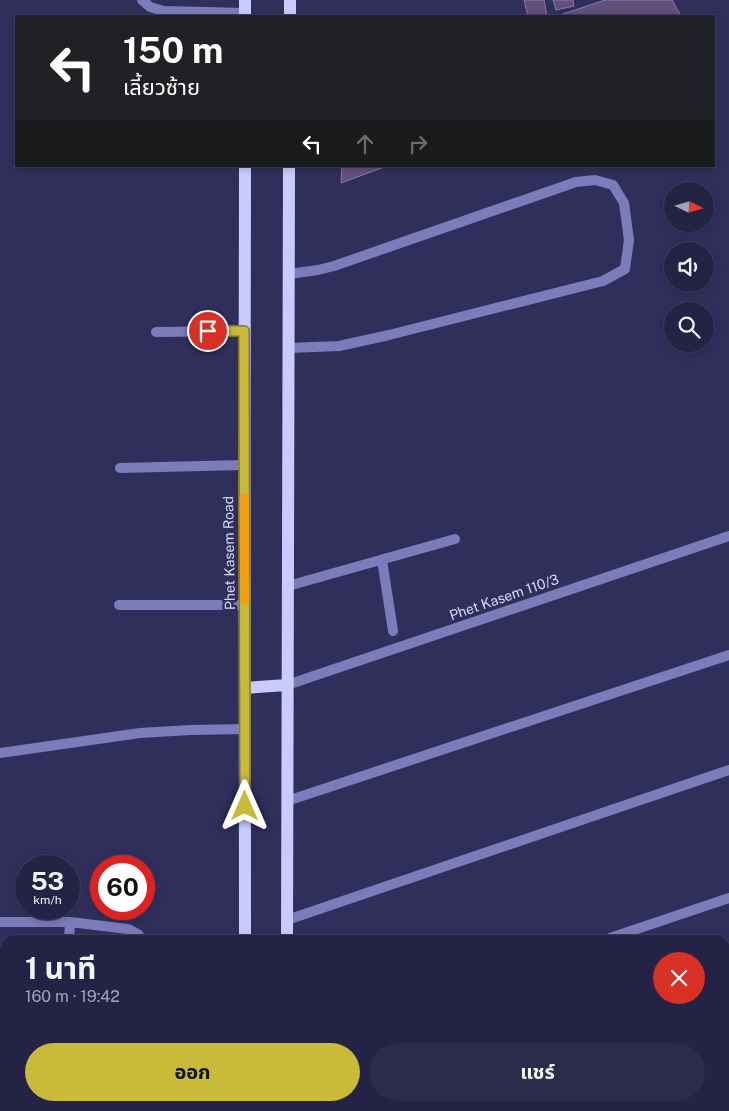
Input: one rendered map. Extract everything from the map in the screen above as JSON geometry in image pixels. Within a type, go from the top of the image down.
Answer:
[{"type":"main road","points":[[290,0],[290,15]]},
{"type":"main road","name":"Phet Kasem Road","points":[[245,167],[243,465],[245,935]]},
{"type":"main road","points":[[287,935],[289,167]]},
{"type":"main road","points":[[245,688],[288,684]]},
{"type":"street","points":[[142,0],[150,7],[164,12],[245,10]]},
{"type":"street","points":[[289,274],[334,266],[576,182],[595,180],[613,185],[624,203],[629,240],[625,269],[603,281],[339,346],[289,348]]},
{"type":"street","points":[[156,332],[244,331]]},
{"type":"street","points":[[120,468],[243,465]]},
{"type":"street","name":"Phet Kasem 110/3","points":[[288,684],[729,536]]},
{"type":"street","points":[[288,586],[455,539]]},
{"type":"street","points":[[382,560],[393,631]]},
{"type":"street","points":[[118,605],[245,605]]},
{"type":"street","points":[[287,801],[729,655]]},
{"type":"street","points":[[0,754],[140,734],[190,730],[245,729]]},
{"type":"street","points":[[287,920],[729,770]]},
{"type":"street","points":[[619,935],[729,898]]},
{"type":"street","points":[[0,922],[70,922],[128,929],[139,935]]},
{"type":"street","points":[[69,935],[70,922]]},
{"type":"building","points":[[524,0],[544,0],[547,15],[528,15]]},
{"type":"building","points":[[553,0],[573,0],[574,6],[556,10]]},
{"type":"building","points":[[605,0],[672,0],[680,15],[560,15]]},
{"type":"building","points":[[342,167],[384,167],[341,183]]},
{"type":"slow traffic","points":[[244,498],[245,600]]},
{"type":"route","points":[[208,331],[244,331],[245,806]]}]
